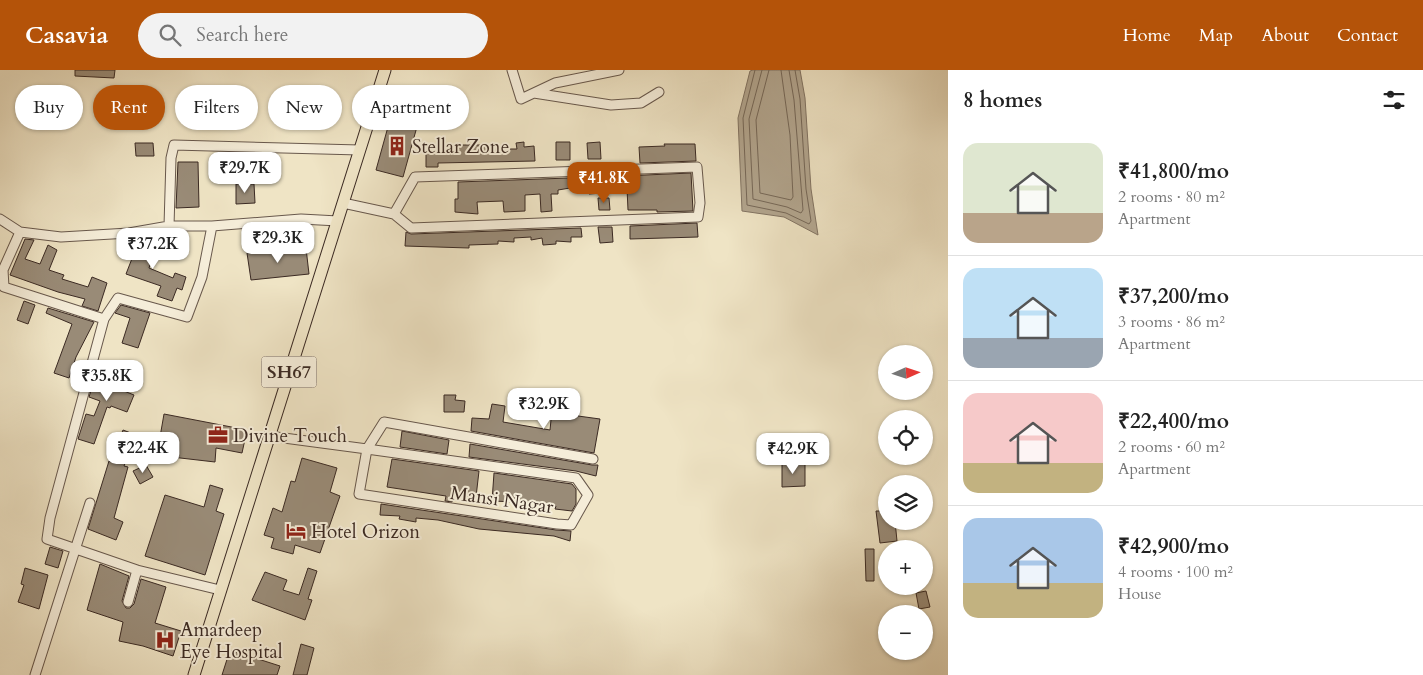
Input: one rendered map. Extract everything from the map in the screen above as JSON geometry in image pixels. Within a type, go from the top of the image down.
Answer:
[{"type":"main road","name":"SH67","points":[[194,675],[385,70]]},
{"type":"street","points":[[512,70],[521,99],[555,83],[619,70]]},
{"type":"street","points":[[534,93],[611,105],[641,103],[659,92]]},
{"type":"street","points":[[169,226],[174,145],[360,150]]},
{"type":"street","points":[[344,203],[394,214],[411,228],[698,217],[700,203],[699,179],[697,168],[415,177],[394,214]]},
{"type":"street","points":[[0,219],[20,232],[61,237],[129,232],[169,226],[212,226],[300,218],[338,221]]},
{"type":"street","points":[[212,226],[202,277],[187,316],[118,298],[104,319],[50,518],[47,538],[137,570],[220,590]]},
{"type":"street","points":[[20,232],[3,270],[4,287],[104,319]]},
{"type":"street","name":"Mansi Nagar","points":[[269,436],[367,449],[576,478],[588,495],[571,525],[359,494],[367,449],[384,422],[593,459]]},
{"type":"street","points":[[35,675],[90,503]]},
{"type":"street","points":[[128,602],[137,570]]},
{"type":"water","points":[[800,70],[805,98],[811,189],[818,235],[784,217],[742,211],[738,118],[750,71]]},
{"type":"building","points":[[75,70],[115,70],[114,78],[75,76]]},
{"type":"building","name":"Stellar Zone","points":[[387,130],[416,130],[403,177],[376,170]]},
{"type":"building","points":[[524,142],[524,147],[534,146],[535,161],[438,163],[438,167],[426,167],[426,151],[459,149],[459,145],[491,145],[491,149],[517,149],[516,143]]},
{"type":"building","points":[[556,142],[570,142],[570,160],[556,160]]},
{"type":"building","points":[[600,142],[601,159],[588,159],[587,143]]},
{"type":"building","points":[[135,143],[153,143],[154,156],[136,156]]},
{"type":"building","points":[[664,144],[695,144],[696,161],[640,163],[639,147],[665,146]]},
{"type":"building","points":[[178,162],[198,162],[199,207],[176,208]]},
{"type":"building","points":[[691,173],[693,211],[657,212],[657,210],[628,210],[627,188],[623,188],[623,176]]},
{"type":"building","points":[[588,177],[602,177],[602,193],[589,194]]},
{"type":"building","points":[[569,178],[570,188],[558,190],[558,194],[551,194],[552,211],[541,212],[540,194],[525,195],[525,211],[504,212],[503,201],[477,202],[478,214],[455,212],[455,199],[458,199],[458,182]]},
{"type":"building","points":[[236,184],[254,184],[255,203],[236,204]]},
{"type":"building","points":[[598,198],[609,198],[610,210],[599,210]]},
{"type":"building","points":[[697,223],[698,237],[630,239],[630,226]]},
{"type":"building","points":[[598,227],[612,227],[613,242],[600,243]]},
{"type":"building","points":[[581,228],[582,237],[571,237],[571,242],[556,241],[556,244],[543,245],[542,238],[531,240],[531,237],[514,238],[514,242],[498,241],[498,244],[469,245],[469,248],[405,246],[406,232],[411,234]]},
{"type":"building","points":[[146,236],[158,240],[149,268],[173,278],[175,273],[186,277],[182,290],[177,288],[172,301],[157,296],[161,286],[126,274],[140,238]]},
{"type":"building","points":[[25,239],[34,240],[25,259],[40,264],[48,245],[57,250],[49,270],[64,275],[62,279],[88,287],[92,277],[107,283],[98,311],[82,306],[85,299],[58,292],[10,275]]},
{"type":"building","points":[[306,248],[309,274],[251,280],[247,253]]},
{"type":"building","points":[[24,301],[35,305],[28,324],[17,320]]},
{"type":"building","points":[[121,305],[150,313],[138,348],[122,343],[130,318],[115,313]]},
{"type":"building","points":[[48,308],[94,322],[76,357],[69,378],[54,373],[72,324],[46,313]]},
{"type":"building","points":[[115,365],[131,371],[124,391],[134,395],[127,412],[111,406],[110,408],[107,407],[94,444],[78,439],[86,414],[94,416],[100,401],[89,397],[94,381],[108,385]]},
{"type":"building","points":[[444,395],[456,395],[455,400],[465,401],[464,412],[444,412]]},
{"type":"building","points":[[492,404],[505,406],[503,422],[550,430],[552,410],[579,413],[578,416],[600,419],[594,453],[471,431],[472,418],[489,419]]},
{"type":"building","points":[[164,414],[247,430],[242,453],[216,448],[215,462],[163,456],[166,439],[160,437]]},
{"type":"building","points":[[123,430],[136,435],[124,466],[128,467],[114,518],[123,522],[116,540],[88,529],[109,461]]},
{"type":"building","points":[[402,431],[449,440],[447,454],[400,447]]},
{"type":"building","points":[[470,444],[598,465],[596,476],[576,471],[469,457]]},
{"type":"building","points":[[302,458],[337,468],[330,492],[340,496],[320,553],[295,545],[293,554],[271,548],[274,538],[264,535],[273,508],[282,512],[291,481],[295,482]]},
{"type":"building","points":[[392,459],[479,471],[476,497],[454,495],[452,502],[445,501],[446,496],[387,487]]},
{"type":"building","points":[[782,462],[805,464],[805,486],[782,487]]},
{"type":"building","points":[[146,465],[153,477],[140,484],[133,471]]},
{"type":"building","points":[[494,473],[572,484],[576,489],[576,504],[572,511],[555,509],[556,506],[541,505],[541,503],[492,501]]},
{"type":"building","points":[[210,485],[223,489],[216,511],[224,514],[205,575],[145,556],[165,495],[204,507]]},
{"type":"building","points":[[381,504],[571,531],[570,541],[554,536],[479,529],[438,520],[416,518],[416,522],[399,519],[400,516],[380,515]]},
{"type":"building","points":[[876,511],[878,511],[878,527]]},
{"type":"building","points":[[878,530],[896,530],[897,540],[880,540]]},
{"type":"building","points":[[50,547],[63,551],[58,568],[45,564]]},
{"type":"building","points":[[865,549],[874,549],[874,581],[866,581]]},
{"type":"building","points":[[100,564],[129,576],[122,601],[126,608],[130,608],[134,604],[141,579],[166,587],[155,623],[181,631],[173,656],[143,646],[119,641],[123,622],[87,610]]},
{"type":"building","points":[[25,568],[48,575],[39,609],[18,602],[24,585],[21,584]]},
{"type":"building","points":[[308,568],[317,571],[308,599],[312,600],[305,620],[252,600],[265,572],[287,580],[283,590],[299,595]]},
{"type":"building","points":[[916,595],[927,595],[930,605],[918,605]]},
{"type":"building","points":[[301,644],[314,648],[307,675],[293,675]]},
{"type":"building","points":[[230,650],[280,666],[277,675],[222,675]]},
{"type":"place","name":"Stellar Zone","points":[[397,146]]},
{"type":"place","name":"Divine Touch","points":[[218,435]]},
{"type":"place","name":"Hotel Orizon","points":[[296,531]]},
{"type":"place","name":"Amardeep Eye Hospital","points":[[165,640]]}]
